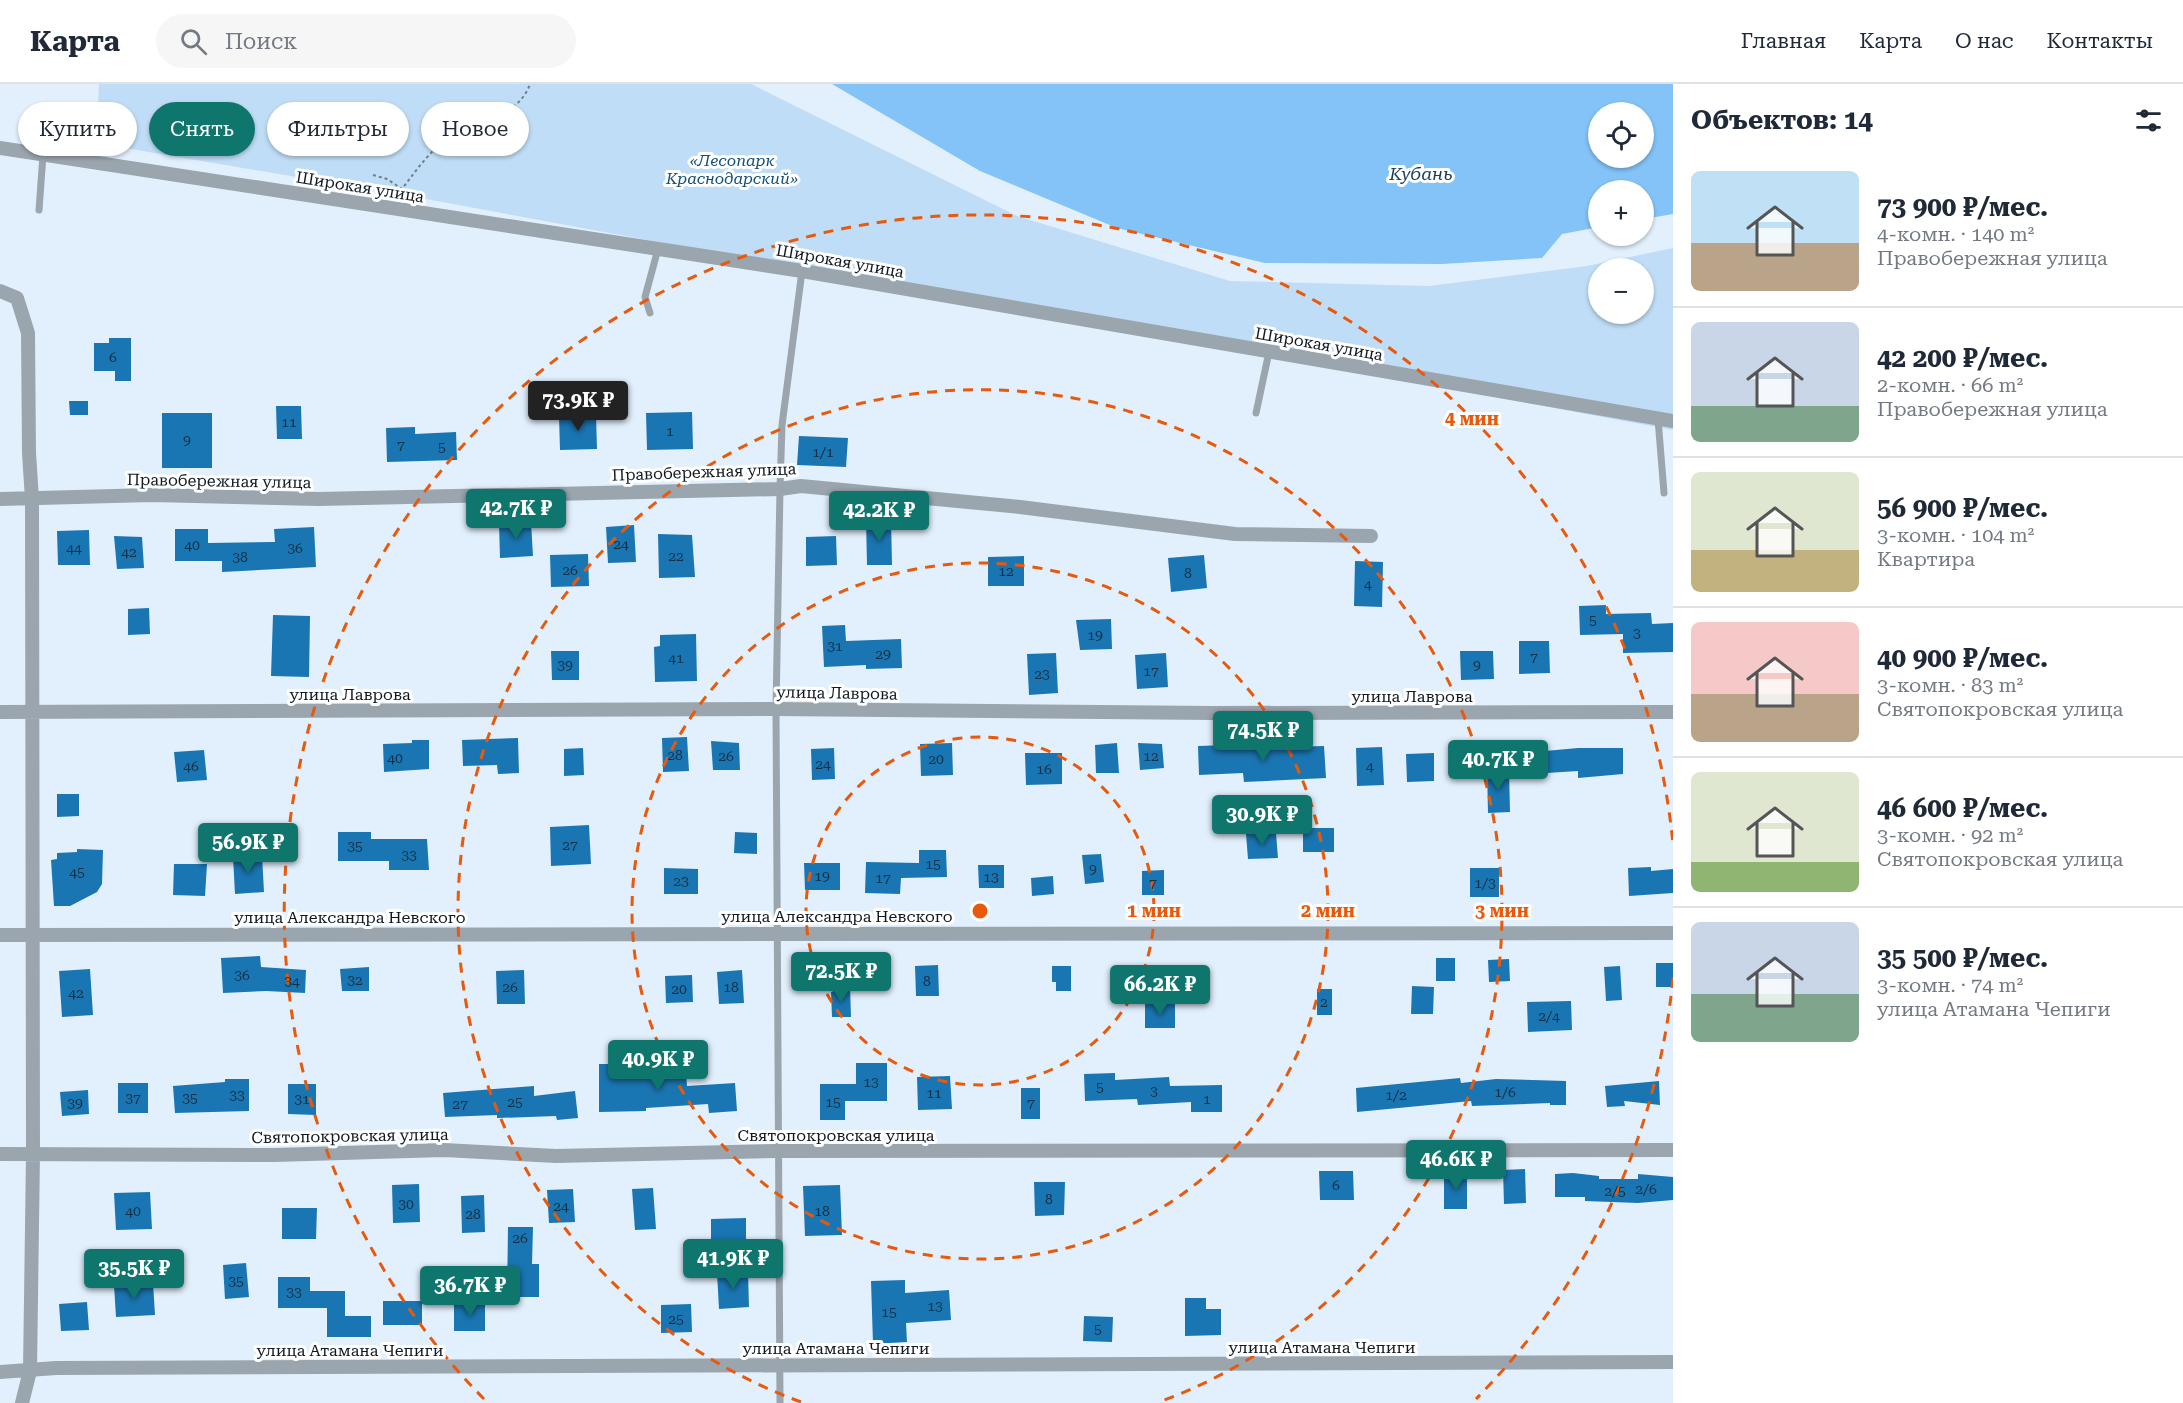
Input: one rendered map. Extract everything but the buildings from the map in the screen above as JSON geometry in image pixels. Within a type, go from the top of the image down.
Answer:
[{"type":"street","name":"Широкая улица","points":[[0,148],[18,151]]},
{"type":"street","name":"Широкая улица","points":[[50,156],[802,271],[1673,421]]},
{"type":"street","points":[[0,291],[17,298],[28,333],[32,499],[33,1154],[30,1371],[22,1403]]},
{"type":"street","name":"Правобережная улица","points":[[0,499],[152,495],[318,499],[780,489],[801,486],[986,504],[1235,534],[1371,536]]},
{"type":"street","name":"улица Лаврова","points":[[0,712],[776,709],[1213,713],[1673,712]]},
{"type":"street","name":"улица Александра Невского","points":[[0,935],[776,932],[1673,933]]},
{"type":"street","name":"Святопокровская улица","points":[[0,1154],[275,1155],[444,1150],[556,1156],[777,1151],[1673,1150]]},
{"type":"street","name":"улица Атамана Чепиги","points":[[0,1372],[68,1368],[1673,1362]]},
{"type":"lane","points":[[39,210],[43,156]]},
{"type":"lane","points":[[650,313],[645,297],[658,249]]},
{"type":"lane","points":[[780,1403],[776,709],[780,489],[782,426],[802,271]]},
{"type":"lane","points":[[1257,413],[1269,352]]},
{"type":"lane","points":[[1658,419],[1664,493]]},
{"type":"path","points":[[373,175],[387,179],[402,189],[424,159],[452,135],[503,113],[524,99],[530,84]]},
{"type":"green space","name":"«Лесопарк Краснодарский»","points":[[99,84],[751,84],[1017,216],[1230,281],[1429,286],[1588,266],[1588,324],[1654,324],[1654,258],[1625,258],[1673,248],[1673,430],[437,201],[172,156],[255,156],[255,102],[149,102],[149,152],[137,150],[137,102],[98,102]]},
{"type":"water","name":"Кубань","points":[[832,84],[1673,84],[1673,214],[1654,217],[1654,180],[1588,180],[1588,229],[1562,234],[1542,258],[1442,264],[1265,263],[1117,228],[980,171]]}]
